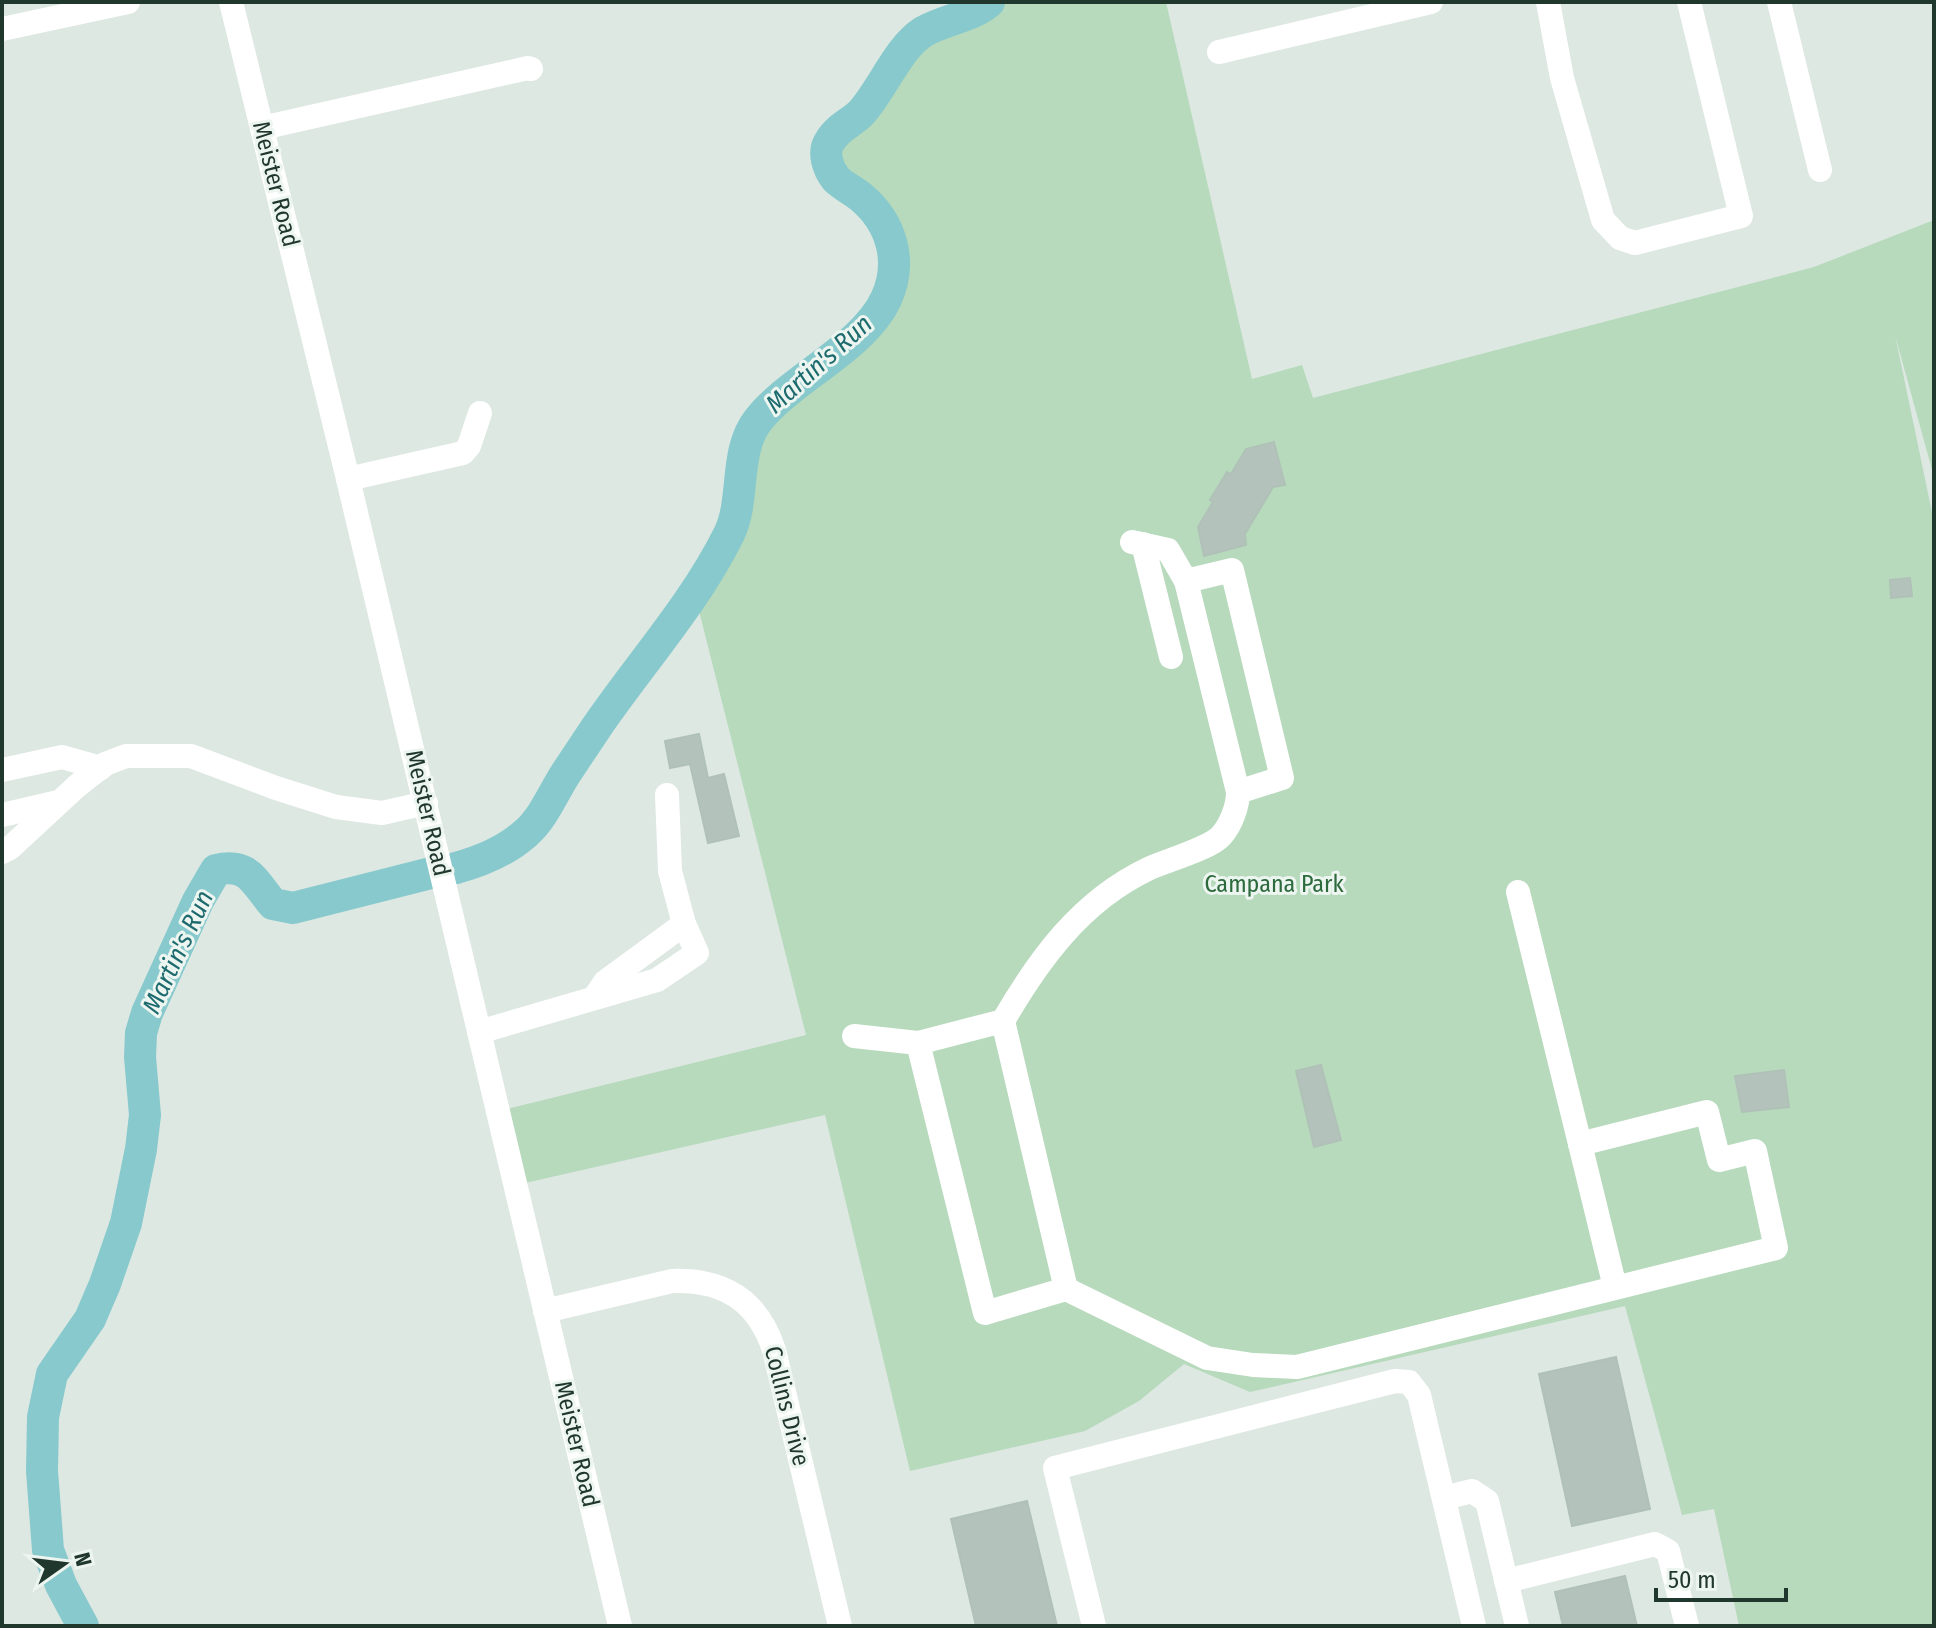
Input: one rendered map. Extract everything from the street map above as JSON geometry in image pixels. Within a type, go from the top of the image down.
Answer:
[{"type":"street","points":[[2,29],[128,2]]},
{"type":"street","name":"Meister Road","points":[[231,2],[426,803],[620,1626]]},
{"type":"street","points":[[1219,52],[1431,2]]},
{"type":"street","points":[[1548,2],[1562,78],[1603,220],[1620,238],[1635,243],[1741,216],[1689,2]]},
{"type":"street","points":[[1779,2],[1820,170]]},
{"type":"street","points":[[262,128],[531,69]]},
{"type":"street","points":[[348,479],[463,453],[469,446],[480,413]]},
{"type":"street","points":[[1066,1289],[1003,1021],[1033,971],[1086,909],[1118,885],[1220,837],[1238,806],[1238,792],[1186,581],[1168,550],[1138,543],[1171,657]]},
{"type":"street","points":[[1186,581],[1232,570],[1282,778],[1238,792]]},
{"type":"street","points":[[2,852],[101,768],[126,756],[191,756],[336,807],[382,813],[426,803]]},
{"type":"street","points":[[2,770],[62,757],[101,768]]},
{"type":"street","points":[[479,1032],[657,980],[697,953],[684,924],[670,871],[667,795]]},
{"type":"street","points":[[2,815],[60,802]]},
{"type":"street","points":[[1518,892],[1615,1287]]},
{"type":"street","points":[[854,1036],[918,1043],[1003,1021]]},
{"type":"street","points":[[918,1043],[985,1313],[1066,1289],[1207,1358],[1297,1367],[1776,1248],[1755,1151],[1719,1160],[1707,1112],[1580,1144]]},
{"type":"street","name":"Collins Drive","points":[[545,1311],[672,1281],[688,1281],[704,1282],[733,1294],[757,1315],[774,1350],[840,1626]]},
{"type":"street","points":[[1094,1626],[1055,1468],[1395,1381],[1409,1382],[1419,1395],[1474,1626]]},
{"type":"street","points":[[1444,1498],[1472,1491],[1487,1501],[1517,1626]]},
{"type":"street","points":[[1506,1581],[1655,1544],[1668,1551],[1687,1626]]},
{"type":"green space","name":"Campana Park","points":[[989,2],[1166,2],[1252,379],[1302,365],[1313,398],[1814,267],[1934,220],[1934,477],[1895,335],[1934,522],[1934,1626],[1739,1626],[1714,1509],[1682,1515],[1625,1306],[1250,1392],[1184,1364],[1139,1401],[1085,1431],[910,1471],[825,1115],[525,1183],[507,1109],[806,1035],[694,591],[731,532],[746,442],[759,419],[865,328],[886,300],[894,269],[893,243],[886,224],[863,198],[836,179],[825,156],[828,142],[860,114],[921,33]]},
{"type":"building","points":[[1274,442],[1285,485],[1273,487],[1245,534],[1246,545],[1204,556],[1198,527],[1227,472],[1231,474],[1246,449]]},
{"type":"building","points":[[1910,578],[1912,596],[1891,598],[1890,580]]},
{"type":"building","points":[[699,734],[708,778],[724,774],[739,836],[708,843],[690,764],[670,768],[665,741]]},
{"type":"building","points":[[1321,1065],[1341,1140],[1314,1147],[1296,1071]]},
{"type":"building","points":[[1784,1070],[1789,1107],[1742,1112],[1735,1076]]},
{"type":"building","points":[[1616,1357],[1650,1509],[1572,1526],[1539,1374]]},
{"type":"building","points":[[1027,1501],[1057,1626],[976,1626],[951,1519]]},
{"type":"building","points":[[1625,1576],[1637,1626],[1563,1626],[1555,1592]]},
{"type":"waterway","name":"Martin's Run","points":[[456,868],[502,850],[538,820],[596,728],[715,560],[734,521],[746,446],[759,419],[773,404],[845,347],[876,316],[891,285],[894,271],[892,244],[872,207],[833,175],[826,150],[833,136],[869,104],[914,39],[989,2]]},
{"type":"waterway","name":"Martin's Run","points":[[83,1626],[61,1585],[48,1550],[42,1471],[43,1417],[52,1374],[90,1319],[126,1223],[145,1115],[141,1033],[147,1013],[198,901],[216,870],[227,868],[244,871],[273,904],[293,908],[431,873]]}]
